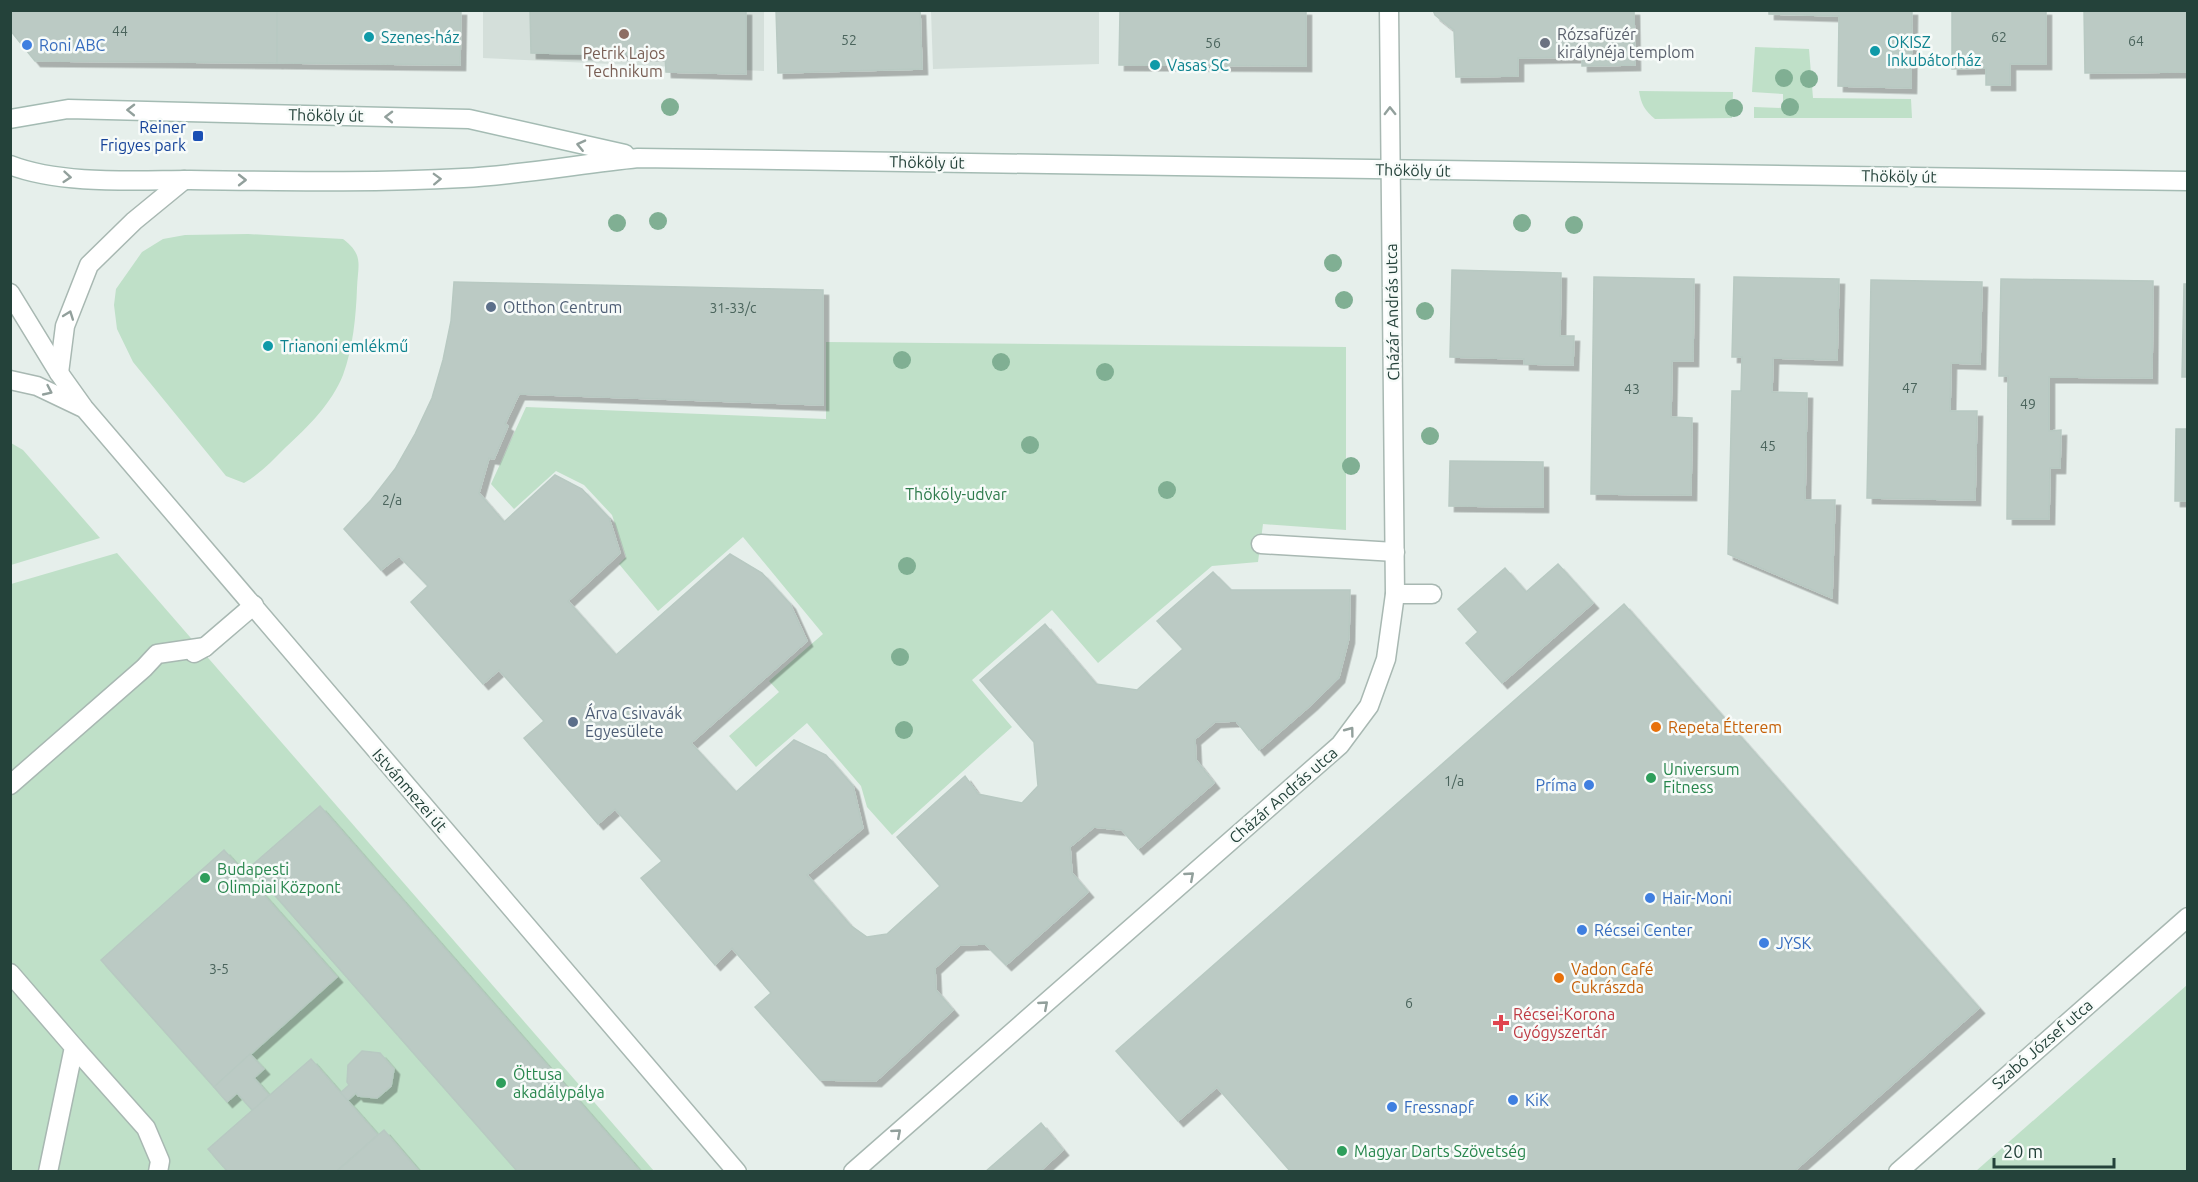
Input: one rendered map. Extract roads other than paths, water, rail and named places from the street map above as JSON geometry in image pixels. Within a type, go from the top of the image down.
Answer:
[{"type":"street","name":"Cházár András utca","points":[[853,1172],[1340,746],[1369,706],[1386,659],[1395,594],[1389,10]]},
{"type":"street","name":"Thököly út","points":[[10,119],[68,109],[469,119],[638,158]]},
{"type":"street","name":"Thököly út","points":[[10,165],[30,173],[93,179],[184,180],[370,181],[464,178],[638,158],[2187,181]]},
{"type":"street","points":[[59,373],[65,326],[89,265],[134,221],[184,180]]},
{"type":"street","name":"Istvánmezei út","points":[[10,293],[59,373],[84,408],[736,1172]]},
{"type":"street","name":"Istvánmezei út","points":[[10,380],[37,386],[84,408]]},
{"type":"street","points":[[1261,543],[1395,552]]},
{"type":"street","points":[[1395,594],[1432,594]]},
{"type":"street","points":[[10,785],[144,668],[187,657],[205,647],[254,606]]},
{"type":"street","name":"Szabó József utca","points":[[1898,1172],[2187,917]]},
{"type":"street","points":[[10,972],[146,1128],[160,1161],[158,1172]]},
{"type":"street","points":[[48,1172],[74,1047]]},
{"type":"place","name":"Petrik Lajos Technikum","points":[[624,34]]},
{"type":"place","name":"Szenes-ház","points":[[369,37]]},
{"type":"place","name":"Rózsafüzér királynéja templom","points":[[1545,43]]},
{"type":"place","name":"Roni ABC","points":[[27,45]]},
{"type":"place","name":"OKISZ Inkubátorház","points":[[1875,51]]},
{"type":"place","name":"Vasas SC","points":[[1155,65]]},
{"type":"place","name":"Reiner Frigyes park","points":[[198,136]]},
{"type":"place","name":"Otthon Centrum","points":[[491,307]]},
{"type":"place","name":"Trianoni emlékmű","points":[[268,346]]},
{"type":"place","name":"Árva Csivavák Egyesülete","points":[[573,722]]},
{"type":"place","name":"Repeta Étterem","points":[[1656,727]]},
{"type":"place","name":"Universum Fitness","points":[[1651,778]]},
{"type":"place","name":"Príma","points":[[1589,785]]},
{"type":"place","name":"Budapesti Olimpiai Központ","points":[[205,878]]},
{"type":"place","name":"Hair-Moni","points":[[1650,898]]},
{"type":"place","name":"Récsei Center","points":[[1582,930]]},
{"type":"place","name":"JYSK","points":[[1764,943]]},
{"type":"place","name":"Vadon Café Cukrászda","points":[[1559,978]]},
{"type":"place","name":"Récsei-Korona Gyógyszertár","points":[[1501,1023]]},
{"type":"place","name":"Öttusa akadálypálya","points":[[501,1083]]},
{"type":"place","name":"KiK","points":[[1513,1100]]},
{"type":"place","name":"Fressnapf","points":[[1392,1107]]},
{"type":"place","name":"Magyar Darts Szövetség","points":[[1342,1151]]},
{"type":"park label","name":"Thököly-udvar","points":[[956,494]]}]
